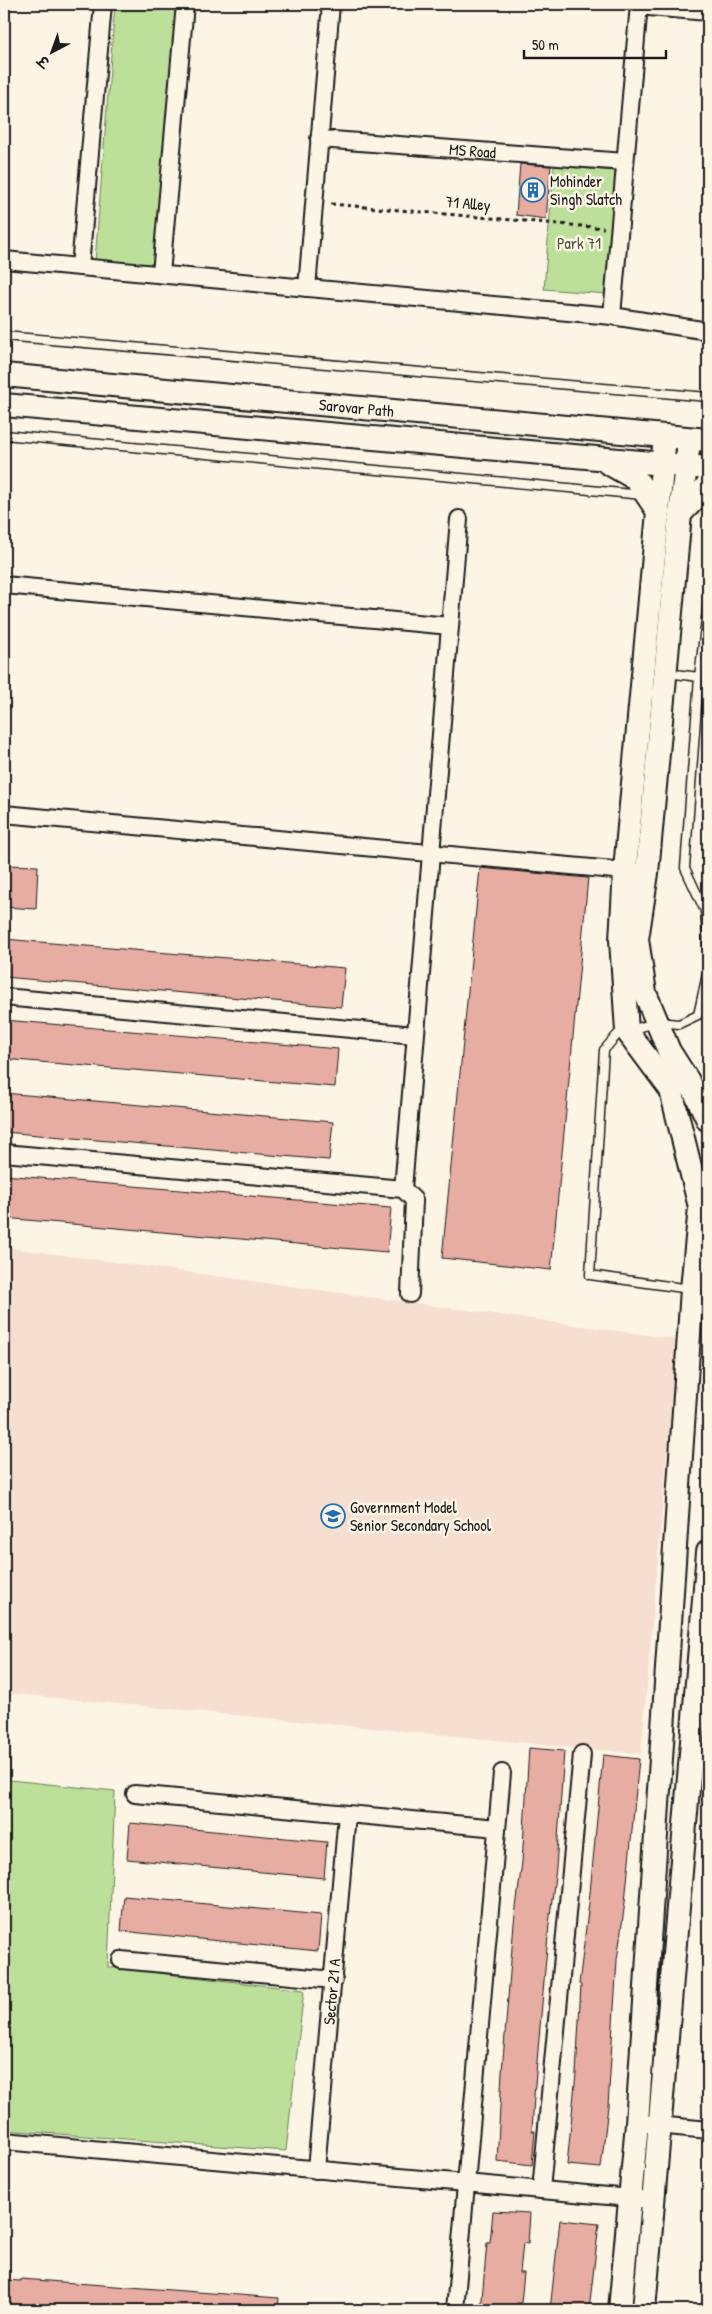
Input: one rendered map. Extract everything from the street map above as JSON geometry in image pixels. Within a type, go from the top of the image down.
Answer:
[{"type":"street","points":[[80,267],[103,4]]},
{"type":"street","points":[[161,274],[185,4]]},
{"type":"street","points":[[307,288],[331,4]]},
{"type":"street","points":[[612,316],[639,4]]},
{"type":"street","points":[[649,4],[708,9]]},
{"type":"street","name":"MS Road","points":[[320,139],[625,162]]},
{"type":"street","points":[[4,260],[612,316],[708,331]]},
{"type":"street","name":"Sarovar Path","points":[[4,375],[700,439]]},
{"type":"street","name":"Sarovar Path","points":[[4,405],[708,468]]},
{"type":"street","points":[[665,436],[662,463],[653,507],[654,671],[647,873],[637,939],[644,992],[668,1051],[702,1092],[708,1120]]},
{"type":"street","points":[[620,2310],[637,2123],[692,1289],[700,1207],[671,1090],[627,1031],[621,940],[625,870],[654,671],[680,517],[685,466],[700,439]]},
{"type":"street","points":[[604,460],[636,479],[653,507],[680,517]]},
{"type":"street","points":[[680,517],[708,485]]},
{"type":"street","points":[[402,1189],[459,519]]},
{"type":"street","points":[[4,585],[450,626]]},
{"type":"street","points":[[4,814],[647,873]]},
{"type":"street","points":[[4,997],[415,1035]]},
{"type":"street","points":[[671,1090],[702,1092]]},
{"type":"street","points":[[4,1153],[402,1189],[414,1200],[410,1294]]},
{"type":"street","points":[[644,2310],[708,1552]]},
{"type":"street","points":[[541,2190],[582,1754]]},
{"type":"street","points":[[455,2310],[502,1773]]},
{"type":"street","points":[[135,1794],[497,1828]]},
{"type":"street","name":"Sector 21 A","points":[[316,2170],[347,1814]]},
{"type":"street","points":[[121,1960],[334,1980]]},
{"type":"street","points":[[637,2123],[708,2130]]},
{"type":"street","points":[[4,2141],[653,2200]]},
{"type":"lane","points":[[4,336],[708,397]]},
{"type":"lane","points":[[4,434],[653,507]]},
{"type":"lane","points":[[708,602],[699,677],[685,868],[705,911],[708,946]]},
{"type":"lane","points":[[654,671],[699,677]]},
{"type":"lane","points":[[692,1289],[590,1274],[604,1050],[618,1034],[657,1022],[678,1024],[698,1015],[708,970]]},
{"type":"path","name":"71 Alley","points":[[314,203],[620,229]]},
{"type":"shaded area","name":"Government Model Senior Secondary School","points":[[4,1247],[677,1339],[641,1754],[4,1693]]},
{"type":"green space","points":[[115,4],[177,4],[156,266],[95,261]]},
{"type":"green space","name":"Park 71","points":[[554,166],[616,171],[606,294],[544,289]]},
{"type":"green space","points":[[4,1700],[10,1701],[10,1780],[115,1791],[108,1967],[304,1990],[286,2151],[4,2130]]},
{"type":"building","name":"Mohinder Singh Slatch","points":[[520,164],[551,166],[546,219],[516,215]]},
{"type":"building","points":[[4,865],[38,866],[36,909],[4,907]]},
{"type":"building","points":[[480,868],[588,878],[551,1270],[442,1258]]},
{"type":"building","points":[[4,939],[345,968],[341,1007],[4,977]]},
{"type":"building","points":[[4,1020],[338,1049],[335,1087],[4,1059]]},
{"type":"building","points":[[4,1093],[333,1122],[329,1160],[4,1132]]},
{"type":"building","points":[[4,1175],[391,1208],[387,1252],[4,1218]]},
{"type":"building","points":[[529,1748],[564,1751],[556,1868],[549,1924],[534,2096],[532,2131],[535,2131],[532,2165],[497,2161],[502,2072],[514,1923],[522,1862]]},
{"type":"building","points":[[603,1755],[639,1759],[625,1902],[617,1960],[608,2106],[601,2168],[567,2165],[576,2073],[581,1985],[579,1984],[589,1903]]},
{"type":"building","points":[[130,1823],[327,1842],[324,1878],[127,1859]]},
{"type":"building","points":[[124,1896],[321,1915],[318,1951],[121,1931]]},
{"type":"building","points":[[493,2211],[530,2213],[528,2244],[523,2243],[520,2273],[524,2273],[521,2303],[517,2303],[517,2310],[481,2310],[487,2243],[490,2243]]},
{"type":"building","points":[[560,2220],[599,2224],[589,2310],[550,2310]]},
{"type":"building","points":[[21,2279],[279,2298],[278,2310],[4,2310],[4,2280],[21,2281]]},
{"type":"place","name":"Mohinder Singh Slatch","points":[[533,190]]},
{"type":"place","name":"Government Model Senior Secondary School","points":[[333,1516]]}]
